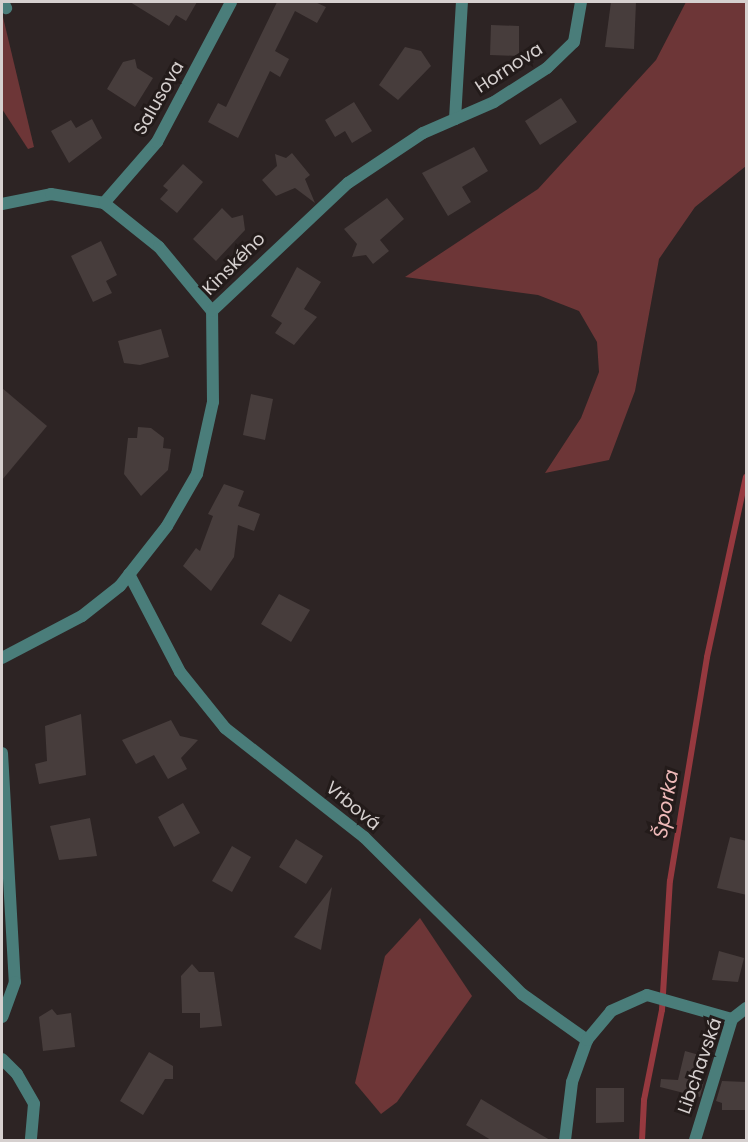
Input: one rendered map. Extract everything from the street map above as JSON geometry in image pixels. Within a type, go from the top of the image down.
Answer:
[{"type":"street","name":"Salusova","points":[[104,203],[157,142],[231,2]]},
{"type":"street","points":[[455,119],[462,2]]},
{"type":"street","name":"Hornova","points":[[455,119],[494,102],[548,68],[574,42],[581,2]]},
{"type":"street","name":"Kinského","points":[[2,658],[82,616],[129,574],[167,526],[197,474],[213,402],[212,311],[348,183],[423,133],[455,119]]},
{"type":"street","points":[[2,204],[51,194],[104,203],[159,247],[212,311]]},
{"type":"street","name":"Vrbová","points":[[129,574],[180,672],[225,728],[364,837],[522,994],[587,1040]]},
{"type":"street","points":[[2,753],[15,982],[2,1017]]},
{"type":"street","points":[[565,1140],[572,1082],[587,1040],[611,1011],[647,995],[680,1001],[732,1019]]},
{"type":"street","name":"Libchavská","points":[[695,1140],[732,1019],[747,1008]]},
{"type":"street","points":[[2,1059],[17,1074],[34,1104],[31,1140]]},
{"type":"shaded area","points":[[686,2],[746,2],[746,166],[695,207],[659,259],[635,391],[609,460],[545,473],[581,418],[599,372],[597,342],[579,311],[538,295],[405,277],[538,189],[656,60]]},
{"type":"shaded area","points":[[2,13],[34,147],[28,149],[2,109]]},
{"type":"shaded area","points":[[420,918],[472,996],[397,1102],[381,1114],[355,1083],[385,956]]},
{"type":"building","points":[[130,2],[197,2],[186,21],[176,15],[169,26]]},
{"type":"building","points":[[277,2],[315,2],[326,7],[317,23],[295,11],[275,51],[289,59],[280,77],[270,71],[238,138],[208,122],[218,103],[226,107]]},
{"type":"building","points":[[611,2],[636,2],[634,49],[605,47]]},
{"type":"building","points":[[491,25],[519,26],[519,56],[490,55]]},
{"type":"building","points":[[405,47],[421,51],[431,66],[398,100],[379,85]]},
{"type":"building","points":[[135,59],[137,68],[153,78],[135,107],[107,89],[123,62]]},
{"type":"building","points":[[561,98],[577,122],[540,145],[525,121]]},
{"type":"building","points":[[354,102],[372,131],[352,143],[345,131],[335,137],[325,120]]},
{"type":"building","points":[[92,119],[102,138],[69,163],[51,131],[71,120],[76,128]]},
{"type":"building","points":[[474,147],[488,171],[462,187],[471,202],[448,216],[422,173]]},
{"type":"building","points":[[292,153],[310,175],[305,179],[315,203],[295,188],[276,196],[262,180],[277,166],[275,154],[286,158]]},
{"type":"building","points":[[183,164],[203,182],[177,213],[160,199],[168,190],[163,186]]},
{"type":"building","points":[[387,198],[404,219],[380,240],[389,251],[373,264],[366,255],[352,257],[357,244],[344,229]]},
{"type":"building","points":[[222,208],[232,218],[243,215],[245,230],[216,261],[193,239]]},
{"type":"building","points":[[101,241],[117,275],[106,281],[112,293],[93,302],[71,256]]},
{"type":"building","points":[[297,267],[321,282],[304,309],[317,317],[294,345],[275,333],[282,323],[271,316]]},
{"type":"building","points":[[161,329],[169,357],[140,365],[124,363],[118,341]]},
{"type":"building","points":[[2,388],[47,426],[2,480]]},
{"type":"building","points":[[251,394],[273,399],[265,440],[243,435]]},
{"type":"building","points":[[138,427],[151,428],[164,438],[163,448],[171,449],[168,470],[141,496],[124,474],[128,438],[137,438]]},
{"type":"building","points":[[224,484],[244,491],[238,506],[260,514],[254,531],[238,525],[234,557],[211,591],[183,566],[196,548],[200,551],[213,516],[208,514]]},
{"type":"building","points":[[279,594],[310,610],[291,642],[261,624]]},
{"type":"building","points":[[81,714],[86,775],[39,784],[35,764],[47,761],[45,726]]},
{"type":"building","points":[[171,720],[180,736],[198,740],[181,758],[187,769],[168,779],[154,755],[136,764],[122,740]]},
{"type":"building","points":[[183,803],[200,833],[174,847],[158,817]]},
{"type":"building","points":[[90,818],[97,856],[59,860],[50,826]]},
{"type":"building","points":[[730,837],[747,841],[747,895],[717,888]]},
{"type":"building","points":[[296,839],[323,856],[306,884],[279,867]]},
{"type":"building","points":[[232,846],[251,857],[232,892],[212,881]]},
{"type":"building","points":[[332,887],[321,950],[294,937]]},
{"type":"building","points":[[719,951],[744,958],[738,982],[712,980]]},
{"type":"building","points":[[192,964],[199,972],[214,972],[222,1026],[200,1028],[200,1013],[182,1013],[181,976]]},
{"type":"building","points":[[52,1009],[57,1015],[71,1013],[75,1047],[43,1051],[39,1017]]},
{"type":"building","points":[[685,1051],[710,1058],[700,1097],[660,1087],[661,1079],[678,1080]]},
{"type":"building","points":[[149,1052],[173,1066],[173,1079],[165,1079],[143,1115],[120,1101]]},
{"type":"building","points":[[722,1081],[747,1082],[747,1110],[722,1110],[722,1103],[716,1101]]},
{"type":"building","points":[[596,1088],[624,1088],[624,1122],[596,1123]]},
{"type":"building","points":[[481,1099],[550,1140],[491,1140],[466,1125]]},
{"type":"waterway","name":"Šporka","points":[[642,1140],[644,1100],[662,1010],[670,881],[707,657],[746,477]]}]
